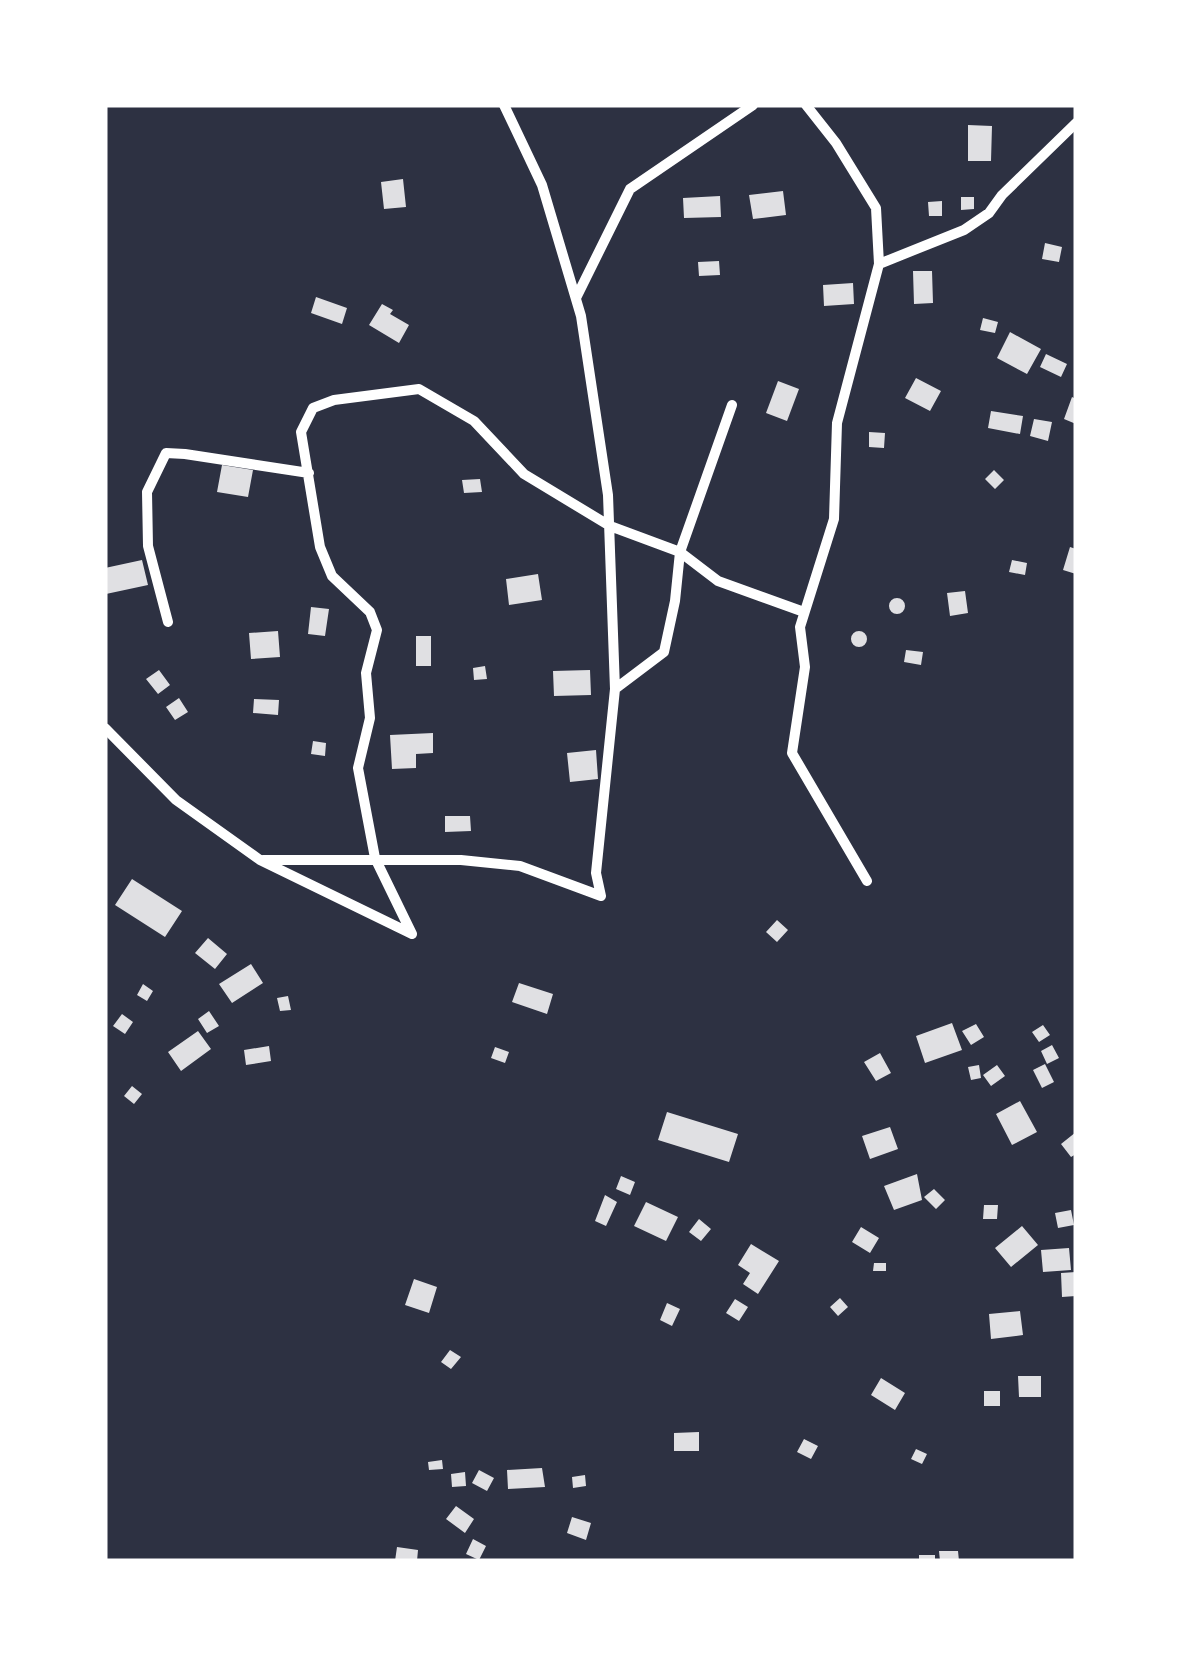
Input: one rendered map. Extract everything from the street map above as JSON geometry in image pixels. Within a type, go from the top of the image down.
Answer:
[{"type":"street","points":[[260,860],[375,858],[520,866],[601,896],[596,873],[615,689],[610,526],[582,316],[542,185],[504,105]]},
{"type":"street","points":[[576,298],[630,189],[753,105]]},
{"type":"street","points":[[806,105],[836,143],[876,208],[879,264],[837,424],[834,520],[800,627],[805,666],[792,752],[867,881]]},
{"type":"street","points":[[879,264],[976,222],[1076,123]]},
{"type":"street","points":[[105,728],[176,800],[260,860],[412,934],[375,858],[358,768],[370,718],[366,672],[377,630],[370,612],[332,576],[320,547],[301,432],[313,408],[334,400],[419,389],[474,421],[524,474],[610,526],[680,552],[718,581],[804,612]]},
{"type":"street","points":[[615,689],[664,652],[680,552],[732,405]]},
{"type":"street","points":[[168,622],[148,546],[148,492],[166,454],[309,473]]},
{"type":"building","points":[[968,125],[992,126],[991,161],[968,161]]},
{"type":"building","points":[[403,179],[406,207],[384,209],[381,182]]},
{"type":"building","points":[[783,191],[786,215],[753,219],[749,195]]},
{"type":"building","points":[[720,196],[721,217],[684,218],[683,198]]},
{"type":"building","points":[[961,197],[974,197],[974,209],[961,210]]},
{"type":"building","points":[[942,201],[942,216],[929,216],[928,202]]},
{"type":"building","points":[[1045,243],[1062,247],[1059,262],[1042,259]]},
{"type":"building","points":[[719,261],[720,275],[699,276],[698,262]]},
{"type":"building","points":[[913,271],[932,271],[933,303],[914,304]]},
{"type":"building","points":[[853,283],[854,304],[824,306],[823,285]]},
{"type":"building","points":[[316,297],[347,308],[342,324],[311,313]]},
{"type":"building","points":[[382,304],[409,325],[399,343],[369,325]]},
{"type":"building","points":[[983,318],[998,322],[995,333],[980,330]]},
{"type":"building","points":[[1010,332],[1041,349],[1027,374],[997,358]]},
{"type":"building","points":[[1046,354],[1067,364],[1061,377],[1040,367]]},
{"type":"building","points":[[916,378],[941,391],[930,411],[905,398]]},
{"type":"building","points":[[778,381],[799,389],[787,421],[766,413]]},
{"type":"building","points":[[1072,397],[1076,399],[1076,424],[1064,419]]},
{"type":"building","points":[[991,411],[1023,416],[1020,434],[988,428]]},
{"type":"building","points":[[1034,419],[1052,422],[1048,441],[1030,436]]},
{"type":"building","points":[[869,432],[885,433],[884,448],[869,447]]},
{"type":"building","points":[[222,465],[253,470],[248,497],[217,492]]},
{"type":"building","points":[[994,470],[1004,480],[995,489],[985,479]]},
{"type":"building","points":[[480,479],[482,492],[464,493],[462,480]]},
{"type":"building","points":[[1070,547],[1076,549],[1076,574],[1063,570]]},
{"type":"building","points":[[142,560],[148,585],[106,594],[105,568]]},
{"type":"building","points":[[1012,560],[1027,563],[1025,575],[1009,572]]},
{"type":"building","points":[[538,574],[542,600],[509,605],[506,579]]},
{"type":"building","points":[[965,591],[968,613],[950,616],[947,593]]},
{"type":"building","points":[[897,598],[905,606],[897,614],[889,606]]},
{"type":"building","points":[[311,607],[329,609],[325,636],[308,634]]},
{"type":"building","points":[[278,631],[280,657],[251,659],[249,633]]},
{"type":"building","points":[[859,631],[867,639],[859,647],[851,639]]},
{"type":"building","points":[[416,636],[431,636],[431,666],[416,666]]},
{"type":"building","points":[[906,650],[923,652],[921,665],[904,662]]},
{"type":"building","points":[[485,666],[487,679],[474,680],[473,668]]},
{"type":"building","points":[[159,670],[170,685],[158,694],[146,679]]},
{"type":"building","points":[[590,670],[591,695],[554,696],[553,671]]},
{"type":"building","points":[[179,698],[188,712],[175,720],[166,707]]},
{"type":"building","points":[[254,699],[279,700],[278,715],[253,713]]},
{"type":"building","points":[[433,733],[433,753],[416,754],[416,768],[392,769],[390,735]]},
{"type":"building","points":[[313,741],[326,743],[325,756],[311,754]]},
{"type":"building","points":[[596,750],[598,779],[570,782],[567,753]]},
{"type":"building","points":[[445,816],[470,816],[471,831],[445,832]]},
{"type":"building","points":[[132,879],[182,911],[165,937],[115,905]]},
{"type":"building","points":[[777,920],[788,930],[777,942],[766,932]]},
{"type":"building","points":[[208,938],[227,954],[215,969],[195,953]]},
{"type":"building","points":[[251,964],[263,983],[232,1003],[219,984]]},
{"type":"building","points":[[519,983],[553,994],[547,1014],[512,1002]]},
{"type":"building","points":[[143,984],[153,991],[147,1001],[137,995]]},
{"type":"building","points":[[288,996],[291,1010],[280,1011],[277,998]]},
{"type":"building","points":[[209,1011],[219,1026],[207,1033],[198,1019]]},
{"type":"building","points":[[122,1014],[133,1022],[125,1034],[113,1026]]},
{"type":"building","points":[[952,1023],[962,1050],[925,1063],[916,1036]]},
{"type":"building","points":[[976,1024],[984,1037],[971,1045],[962,1031]]},
{"type":"building","points":[[1043,1025],[1050,1035],[1039,1042],[1032,1032]]},
{"type":"building","points":[[198,1031],[211,1049],[181,1071],[168,1052]]},
{"type":"building","points":[[1052,1045],[1059,1058],[1047,1064],[1041,1051]]},
{"type":"building","points":[[269,1046],[271,1061],[246,1065],[244,1050]]},
{"type":"building","points":[[495,1047],[509,1052],[505,1063],[491,1058]]},
{"type":"building","points":[[880,1053],[891,1073],[876,1081],[864,1062]]},
{"type":"building","points":[[1045,1064],[1054,1082],[1042,1088],[1033,1070]]},
{"type":"building","points":[[979,1065],[981,1078],[971,1080],[968,1067]]},
{"type":"building","points":[[997,1065],[1005,1076],[991,1086],[983,1075]]},
{"type":"building","points":[[132,1086],[142,1094],[134,1104],[124,1096]]},
{"type":"building","points":[[1020,1101],[1037,1132],[1012,1145],[996,1114]]},
{"type":"building","points":[[667,1112],[738,1134],[729,1162],[658,1140]]},
{"type":"building","points":[[890,1127],[898,1149],[870,1159],[862,1136]]},
{"type":"building","points":[[1076,1132],[1076,1154],[1071,1157],[1061,1144]]},
{"type":"building","points":[[917,1174],[922,1200],[894,1210],[884,1186]]},
{"type":"building","points":[[621,1176],[635,1182],[630,1195],[616,1189]]},
{"type":"building","points":[[934,1189],[945,1200],[936,1209],[924,1197]]},
{"type":"building","points":[[605,1195],[617,1202],[606,1226],[595,1221]]},
{"type":"building","points":[[646,1202],[678,1217],[666,1241],[634,1226]]},
{"type":"building","points":[[984,1205],[998,1205],[997,1219],[983,1219]]},
{"type":"building","points":[[1071,1210],[1074,1225],[1058,1228],[1055,1213]]},
{"type":"building","points":[[699,1219],[711,1229],[701,1241],[689,1232]]},
{"type":"building","points":[[1022,1226],[1038,1245],[1011,1267],[995,1248]]},
{"type":"building","points":[[861,1227],[879,1238],[870,1253],[852,1242]]},
{"type":"building","points":[[751,1244],[779,1261],[758,1294],[743,1284],[750,1273],[738,1265]]},
{"type":"building","points":[[1069,1248],[1071,1270],[1043,1272],[1041,1250]]},
{"type":"building","points":[[874,1263],[886,1263],[886,1271],[873,1271]]},
{"type":"building","points":[[1076,1272],[1076,1296],[1062,1297],[1061,1273]]},
{"type":"building","points":[[414,1279],[437,1287],[429,1313],[405,1305]]},
{"type":"building","points":[[840,1298],[848,1307],[838,1316],[830,1307]]},
{"type":"building","points":[[735,1299],[748,1307],[739,1321],[726,1313]]},
{"type":"building","points":[[667,1303],[680,1309],[672,1326],[660,1320]]},
{"type":"building","points":[[1020,1311],[1023,1335],[991,1339],[989,1314]]},
{"type":"building","points":[[450,1350],[461,1357],[451,1369],[441,1362]]},
{"type":"building","points":[[1018,1376],[1041,1376],[1041,1397],[1019,1397]]},
{"type":"building","points":[[881,1378],[905,1393],[895,1410],[871,1395]]},
{"type":"building","points":[[984,1391],[1000,1391],[1000,1406],[984,1406]]},
{"type":"building","points":[[699,1432],[699,1451],[674,1451],[674,1433]]},
{"type":"building","points":[[804,1439],[818,1446],[811,1459],[797,1452]]},
{"type":"building","points":[[916,1449],[927,1454],[922,1464],[911,1459]]},
{"type":"building","points":[[442,1460],[443,1469],[429,1470],[428,1462]]},
{"type":"building","points":[[542,1468],[545,1487],[508,1489],[507,1470]]},
{"type":"building","points":[[479,1470],[494,1478],[487,1491],[472,1483]]},
{"type":"building","points":[[465,1472],[466,1486],[452,1487],[451,1474]]},
{"type":"building","points":[[585,1475],[586,1486],[573,1488],[572,1477]]},
{"type":"building","points":[[456,1506],[474,1519],[465,1533],[446,1519]]},
{"type":"building","points":[[572,1517],[591,1523],[586,1540],[567,1533]]},
{"type":"building","points":[[473,1539],[486,1546],[479,1560],[466,1554]]},
{"type":"building","points":[[397,1547],[418,1550],[417,1561],[395,1561]]},
{"type":"building","points":[[939,1551],[958,1551],[959,1561],[940,1561]]},
{"type":"building","points":[[919,1555],[935,1555],[935,1561],[919,1561]]}]
